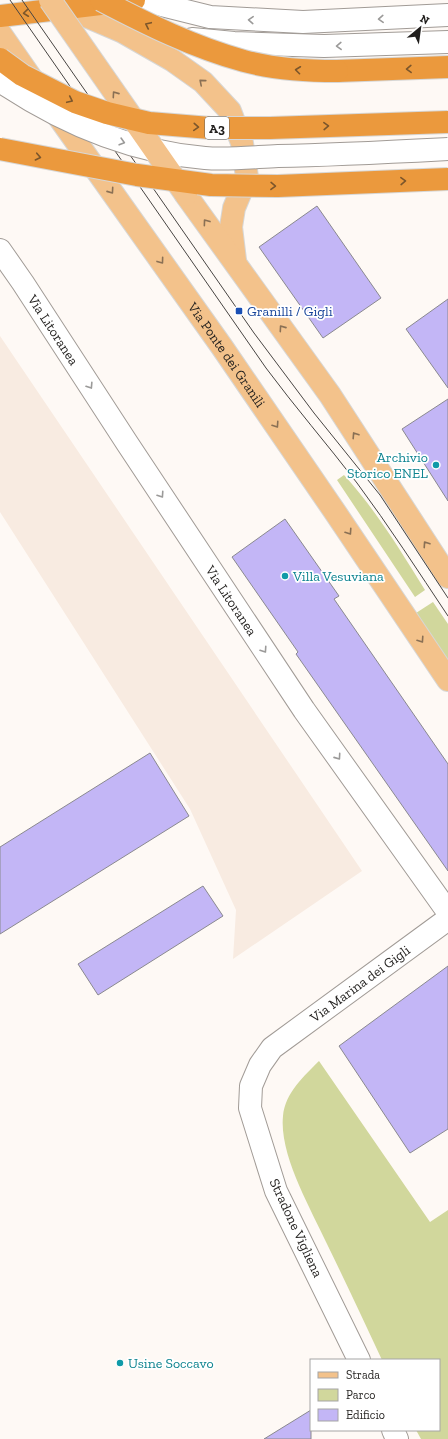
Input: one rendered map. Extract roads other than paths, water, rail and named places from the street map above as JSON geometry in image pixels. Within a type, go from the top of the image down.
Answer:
[{"type":"highway","points":[[101,0],[147,24],[179,38],[216,52],[271,67],[308,71],[448,67]]},
{"type":"highway","points":[[0,16],[58,4],[134,0]]},
{"type":"highway","name":"A3","points":[[0,59],[22,75],[75,102],[107,113],[149,123],[210,128],[270,128],[448,122]]},
{"type":"highway","points":[[0,149],[136,175],[211,185],[256,186],[448,179]]},
{"type":"main road","points":[[58,4],[123,32],[172,60],[203,82],[230,111],[242,143],[247,177],[234,208],[231,227],[236,263]]},
{"type":"main road","points":[[58,4],[186,194],[330,395],[448,577]]},
{"type":"main road","name":"Via Ponte dei Granili","points":[[0,33],[222,347],[448,680]]},
{"type":"street","points":[[142,0],[210,17],[303,22],[448,15]]},
{"type":"street","points":[[179,38],[234,43],[324,46],[448,42]]},
{"type":"street","points":[[0,81],[21,95],[47,109],[110,138],[150,149],[206,158],[356,154],[448,149]]},
{"type":"street","points":[[247,177],[265,165],[295,153],[325,149],[448,144]]},
{"type":"street","points":[[136,175],[206,158]]},
{"type":"street","name":"Via Litoranea","points":[[0,250],[23,283],[126,443],[304,710],[448,912]]},
{"type":"street","points":[[0,270],[23,283]]},
{"type":"street","name":"Via Marina dei Gigli","points":[[272,1048],[448,919]]},
{"type":"street","name":"Stradone Vigliena","points":[[272,1048],[260,1065],[251,1086],[250,1108],[276,1191],[359,1359]]},
{"type":"tram line","points":[[10,0],[266,368],[357,483],[392,532],[448,616]]},
{"type":"tram line","points":[[22,0],[254,333],[314,413],[380,495],[448,598]]},
{"type":"place","name":"Granilli / Gigli","points":[[239,311]]},
{"type":"place","name":"Archivio Storico ENEL","points":[[436,465]]},
{"type":"place","name":"Villa Vesuviana","points":[[285,576]]},
{"type":"place","name":"Usine Soccavo","points":[[120,1363]]}]
